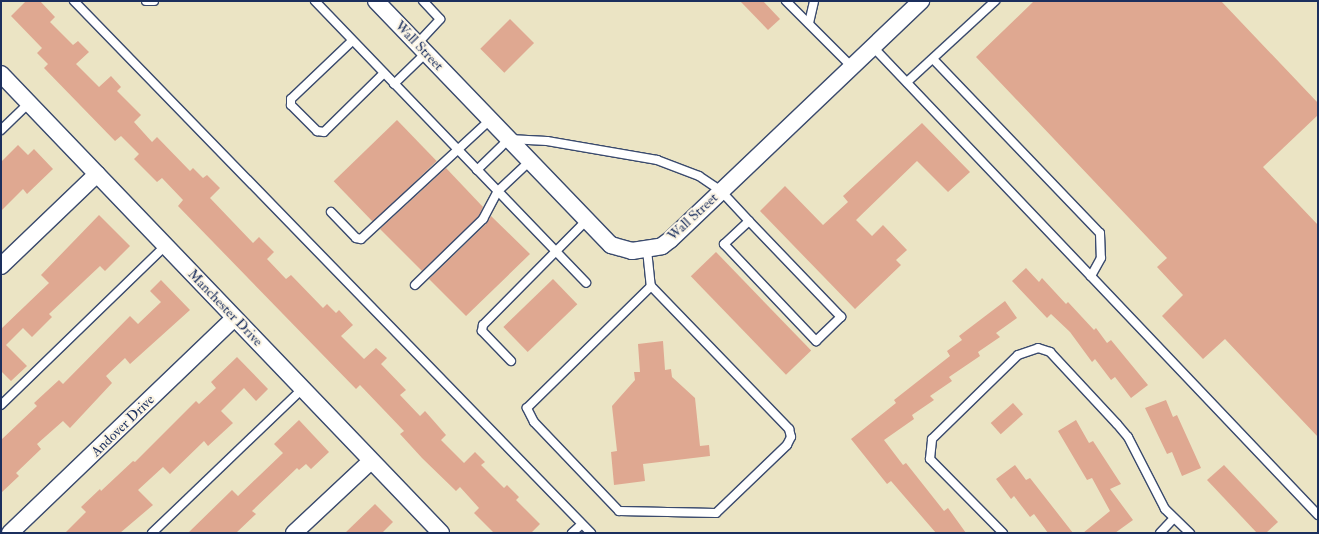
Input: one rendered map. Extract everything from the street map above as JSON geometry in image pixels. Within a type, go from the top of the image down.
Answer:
[{"type":"street","name":"Wall Street","points":[[376,1],[611,245],[632,251],[646,250],[662,246],[670,240],[921,1]]},
{"type":"street","name":"Manchester Drive","points":[[5,79],[370,461],[441,533]]},
{"type":"street","points":[[1,266],[97,174]]},
{"type":"street","name":"Andover Drive","points":[[10,533],[234,318]]},
{"type":"street","points":[[294,533],[370,461]]},
{"type":"lane","points":[[74,1],[591,533]]},
{"type":"lane","points":[[146,1],[154,1]]},
{"type":"lane","points":[[315,1],[586,283]]},
{"type":"lane","points":[[394,84],[422,48],[440,19],[423,1]]},
{"type":"lane","points":[[786,1],[852,67]]},
{"type":"lane","points":[[809,23],[814,1]]},
{"type":"lane","points":[[907,82],[995,1]]},
{"type":"lane","points":[[352,41],[291,99],[291,105],[317,131],[324,132],[384,73]]},
{"type":"lane","points":[[874,46],[1090,276],[1317,512]]},
{"type":"lane","points":[[933,59],[1100,233],[1101,258],[1090,276]]},
{"type":"lane","points":[[1,130],[29,103]]},
{"type":"lane","points":[[331,212],[356,238],[361,239],[490,120]]},
{"type":"lane","points":[[477,170],[509,139],[547,140],[657,160],[700,176],[721,191],[749,220],[841,317],[816,341],[724,244],[749,220]]},
{"type":"lane","points":[[415,285],[483,219],[498,192],[530,161]]},
{"type":"lane","points":[[511,361],[482,331],[483,325],[587,220]]},
{"type":"lane","points":[[1,405],[166,246]]},
{"type":"lane","points":[[646,250],[651,286],[789,429],[791,437],[787,445],[716,513],[619,511],[534,422],[527,408],[651,286]]},
{"type":"lane","points":[[1003,533],[930,458],[932,439],[1018,355],[1038,348],[1050,352],[1128,437],[1165,509],[1173,519],[1190,533]]},
{"type":"lane","points":[[152,533],[302,389]]},
{"type":"lane","points":[[1160,533],[1173,519]]},
{"type":"lane","points":[[572,533],[582,524]]},
{"type":"building","points":[[26,1],[40,1],[55,17],[50,22],[73,45],[78,41],[89,52],[76,64],[99,87],[111,76],[121,87],[117,91],[141,115],[134,122],[152,142],[157,137],[190,171],[193,168],[203,178],[207,175],[220,188],[210,198],[253,243],[259,237],[274,252],[267,259],[286,279],[291,275],[323,308],[327,304],[336,313],[339,310],[353,325],[341,336],[364,359],[376,348],[387,358],[381,364],[406,390],[400,395],[420,416],[425,411],[446,435],[441,440],[464,463],[475,452],[485,462],[481,465],[504,488],[507,485],[519,497],[516,500],[540,524],[531,533],[494,533],[474,513],[479,508],[460,487],[456,491],[422,458],[400,434],[404,431],[360,385],[356,389],[178,206],[183,200],[162,178],[157,182],[134,159],[139,154],[121,136],[115,141],[44,68],[48,64],[37,53],[42,48],[11,16]]},
{"type":"building","points":[[740,1],[763,1],[780,19],[768,30]]},
{"type":"building","points":[[1034,1],[1221,1],[1318,103],[1318,115],[1263,167],[1318,225],[1318,437],[1225,339],[1203,359],[1162,316],[1183,295],[1157,267],[1167,258],[976,57]]},
{"type":"building","points":[[510,19],[534,43],[504,73],[480,49]]},
{"type":"building","points":[[397,120],[437,161],[373,222],[334,181]]},
{"type":"building","points":[[922,123],[970,172],[948,192],[917,161],[856,220],[872,236],[883,225],[907,250],[896,260],[901,265],[855,309],[760,211],[785,186],[823,225],[848,202],[843,196]]},
{"type":"building","points":[[18,145],[28,155],[34,149],[53,169],[27,194],[23,189],[1,211],[1,162]]},
{"type":"building","points":[[446,168],[483,207],[479,216],[422,271],[380,229]]},
{"type":"building","points":[[99,215],[130,246],[105,271],[100,266],[49,314],[52,317],[32,337],[23,328],[6,345],[27,366],[11,381],[1,371],[1,329],[49,283],[41,275]]},
{"type":"building","points":[[491,216],[530,254],[466,316],[429,279],[487,223]]},
{"type":"building","points":[[716,252],[811,351],[786,375],[691,276]]},
{"type":"building","points":[[1026,268],[1039,282],[1042,278],[1066,304],[1068,302],[1094,330],[1096,328],[1107,343],[1111,340],[1148,385],[1131,398],[1115,377],[1111,380],[1095,359],[1092,362],[1070,332],[1051,314],[1047,318],[1012,281]]},
{"type":"building","points":[[553,279],[577,304],[528,352],[503,327]]},
{"type":"building","points":[[161,280],[190,310],[130,364],[125,358],[106,376],[112,383],[70,428],[63,421],[37,444],[41,449],[16,473],[19,476],[1,493],[1,440],[37,406],[34,403],[59,380],[63,384],[130,316],[138,324],[161,302],[150,291]]},
{"type":"building","points":[[1005,301],[1017,318],[996,333],[1000,337],[978,352],[980,356],[949,377],[952,381],[930,396],[934,400],[912,415],[914,419],[884,440],[903,465],[906,463],[944,511],[948,508],[966,533],[936,533],[891,481],[887,484],[851,439],[896,403],[894,400],[950,356],[947,351],[962,340],[959,336]]},
{"type":"building","points":[[663,341],[665,370],[671,369],[672,377],[695,398],[700,446],[709,445],[710,456],[643,464],[645,481],[614,485],[611,452],[617,451],[612,406],[635,380],[634,372],[640,372],[638,344]]},
{"type":"building","points":[[237,357],[268,389],[256,401],[244,388],[221,411],[233,423],[208,446],[204,441],[170,474],[163,467],[138,490],[153,505],[120,533],[65,533],[86,512],[81,507],[100,489],[101,491],[133,461],[135,462],[196,401],[199,404],[216,388],[211,382]]},
{"type":"building","points":[[1166,400],[1173,417],[1177,415],[1201,468],[1182,476],[1172,452],[1167,454],[1145,408]]},
{"type":"building","points":[[1013,403],[1023,414],[1001,434],[991,423]]},
{"type":"building","points":[[299,420],[329,452],[311,469],[306,464],[299,470],[297,468],[252,511],[256,514],[236,533],[188,533],[232,490],[238,496],[283,453],[274,444]]},
{"type":"building","points":[[1076,420],[1089,443],[1093,441],[1121,484],[1110,489],[1133,520],[1115,533],[1083,533],[1110,511],[1092,478],[1087,480],[1058,431]]},
{"type":"building","points":[[1015,465],[1026,480],[1030,478],[1073,533],[1048,533],[1034,514],[1030,517],[1014,496],[1011,499],[996,479]]},
{"type":"building","points":[[1224,465],[1278,522],[1266,533],[1257,533],[1207,480]]},
{"type":"building","points":[[375,504],[393,522],[382,533],[345,533]]}]
